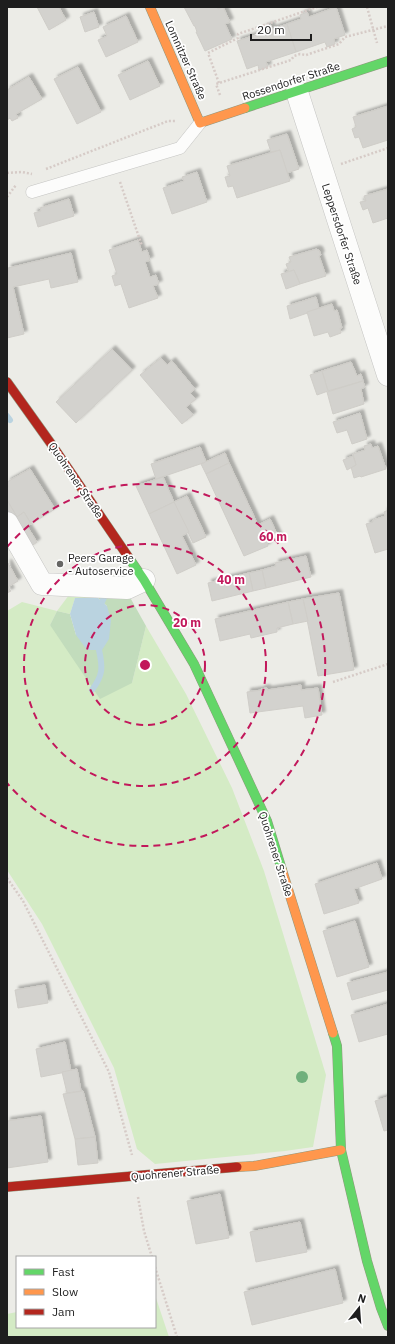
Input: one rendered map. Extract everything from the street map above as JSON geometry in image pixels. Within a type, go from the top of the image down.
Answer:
[{"type":"street","name":"Lomnitzer Straße","points":[[150,7],[200,123]]},
{"type":"street","name":"Rossendorfer Straße","points":[[200,123],[385,62]]},
{"type":"street","name":"Leppersdorfer Straße","points":[[297,92],[384,352],[388,376]]},
{"type":"street","name":"Quohrener Straße","points":[[7,382],[52,444],[144,580],[194,664],[267,821],[337,1046],[341,1150],[367,1261],[388,1326]]},
{"type":"street","points":[[7,523],[42,584],[127,588],[144,580]]},
{"type":"street","name":"Quohrener Straße","points":[[7,1187],[254,1166],[341,1150]]},
{"type":"lane","points":[[32,192],[180,148],[200,123]]},
{"type":"path","points":[[219,83],[208,53],[238,38],[238,34],[317,7]]},
{"type":"path","points":[[367,7],[385,62]]},
{"type":"path","points":[[227,114],[216,84],[291,60],[294,56],[300,54],[306,55],[339,44],[345,38],[388,26]]},
{"type":"path","points":[[41,171],[168,121],[200,123]]},
{"type":"path","points":[[322,170],[388,148]]},
{"type":"path","points":[[7,173],[22,172],[34,174],[27,176]]},
{"type":"path","points":[[118,177],[142,246]]},
{"type":"path","points":[[7,197],[17,184]]},
{"type":"path","points":[[333,682],[388,664]]},
{"type":"path","points":[[7,878],[23,901],[109,1072],[137,1176],[137,1193],[144,1231],[152,1256]]},
{"type":"path","points":[[156,1270],[177,1337]]},
{"type":"green space","points":[[127,592],[146,626],[132,683],[100,699],[50,625],[57,611],[70,614],[76,635],[107,606],[98,598],[98,594]]},
{"type":"green space","points":[[98,594],[98,598],[75,598],[70,614],[57,611],[69,595]]},
{"type":"green space","points":[[22,602],[57,611],[50,625],[132,683],[146,626],[186,694],[232,788],[264,871],[326,1075],[313,1147],[155,1164],[137,1149],[114,1068],[42,924],[7,870],[7,611]]},
{"type":"green space","points":[[156,1298],[169,1337],[7,1337],[7,1314],[16,1312],[16,1328],[156,1328]]},
{"type":"water","points":[[75,598],[98,598],[107,606],[111,620],[109,639],[102,650],[87,650],[76,635],[70,614]]},
{"type":"building","points":[[37,7],[59,7],[66,20],[49,30]]},
{"type":"building","points":[[184,7],[217,7],[218,9],[223,7],[230,22],[225,24],[232,39],[205,51],[196,32],[195,26]]},
{"type":"building","points":[[336,7],[345,35],[334,39],[335,44],[327,47],[325,42],[296,52],[287,24],[301,19],[300,15],[307,12],[309,17]]},
{"type":"building","points":[[94,12],[99,27],[85,32],[80,17]]},
{"type":"building","points":[[126,16],[138,42],[106,57],[98,40],[107,36],[103,27]]},
{"type":"building","points":[[287,24],[296,52],[266,62],[268,67],[259,70],[258,65],[247,69],[237,41],[265,32],[263,28],[271,25],[272,29]]},
{"type":"building","points":[[148,61],[160,86],[130,100],[118,75]]},
{"type":"building","points":[[78,67],[101,112],[77,124],[54,79]]},
{"type":"building","points":[[29,77],[42,99],[16,114],[18,118],[12,121],[10,118],[7,120],[7,90]]},
{"type":"building","points":[[388,106],[388,140],[363,148],[359,137],[355,138],[352,129],[356,127],[353,117]]},
{"type":"building","points":[[287,134],[299,169],[287,173],[280,150],[271,152],[267,140]]},
{"type":"building","points":[[280,150],[290,181],[237,198],[233,186],[228,187],[225,177],[230,176],[227,166]]},
{"type":"building","points":[[197,172],[207,202],[172,214],[163,188],[184,181],[182,177]]},
{"type":"building","points":[[388,189],[388,218],[373,223],[368,208],[363,210],[360,202],[366,201],[364,196]]},
{"type":"building","points":[[69,199],[74,216],[38,227],[34,213],[41,211],[40,208]]},
{"type":"building","points":[[138,240],[142,252],[147,250],[150,260],[145,262],[150,277],[156,275],[159,284],[153,286],[158,298],[129,308],[121,284],[115,286],[112,276],[117,274],[109,250]]},
{"type":"building","points":[[317,249],[321,255],[319,256],[326,276],[300,284],[294,270],[289,272],[286,264],[291,262],[289,257]]},
{"type":"building","points":[[71,253],[78,282],[51,288],[49,279],[13,287],[24,334],[7,338],[8,268]]},
{"type":"building","points":[[294,270],[300,284],[286,289],[281,274]]},
{"type":"building","points":[[316,297],[319,309],[290,319],[287,306]]},
{"type":"building","points":[[332,304],[334,311],[337,310],[342,328],[340,328],[341,333],[330,337],[328,332],[314,336],[307,312]]},
{"type":"building","points":[[112,349],[132,370],[76,423],[56,402]]},
{"type":"building","points":[[161,358],[167,365],[172,361],[195,389],[190,393],[196,399],[186,407],[193,415],[182,424],[140,375]]},
{"type":"building","points":[[351,362],[357,376],[361,374],[363,381],[328,391],[322,371]]},
{"type":"building","points":[[322,371],[328,391],[317,395],[310,375]]},
{"type":"building","points":[[363,381],[365,387],[361,389],[364,404],[333,414],[327,392]]},
{"type":"building","points":[[360,413],[367,439],[352,444],[347,430],[337,433],[333,422]]},
{"type":"building","points":[[371,444],[372,448],[378,446],[386,469],[354,478],[351,467],[356,465],[353,454],[365,450],[364,446]]},
{"type":"building","points":[[200,447],[206,462],[156,479],[151,464]]},
{"type":"building","points":[[225,453],[229,463],[206,474],[201,464]]},
{"type":"building","points":[[353,456],[356,465],[347,470],[343,460]]},
{"type":"building","points":[[229,463],[258,525],[270,519],[279,538],[267,543],[268,546],[244,556],[206,474]]},
{"type":"building","points":[[30,469],[55,509],[31,524],[24,512],[17,517],[7,500],[7,482]]},
{"type":"building","points":[[163,477],[174,502],[149,514],[136,486]]},
{"type":"building","points":[[187,496],[206,537],[193,543],[174,502]]},
{"type":"building","points":[[7,500],[17,517],[24,512],[31,524],[27,526],[37,542],[29,548],[7,513]]},
{"type":"building","points":[[174,502],[189,532],[182,536],[196,565],[177,574],[149,514]]},
{"type":"building","points":[[388,510],[388,549],[375,553],[366,524],[385,516],[384,512]]},
{"type":"building","points":[[306,556],[311,577],[266,588],[262,570],[276,566],[275,563]]},
{"type":"building","points":[[7,563],[18,581],[8,587],[11,591],[7,593]]},
{"type":"building","points":[[262,570],[266,588],[253,591],[249,573]]},
{"type":"building","points":[[249,573],[253,591],[212,601],[208,583]]},
{"type":"building","points":[[339,593],[354,670],[318,676],[303,599]]},
{"type":"building","points":[[303,599],[308,621],[293,624],[288,602]]},
{"type":"building","points":[[288,602],[293,624],[277,628],[277,632],[251,638],[250,634],[220,641],[215,619]]},
{"type":"building","points":[[301,685],[301,690],[318,688],[322,715],[305,718],[303,706],[250,713],[247,692],[267,688],[267,690]]},
{"type":"building","points":[[377,863],[382,879],[354,889],[359,903],[324,914],[315,884]]},
{"type":"building","points":[[355,921],[369,967],[337,977],[323,931]]},
{"type":"building","points":[[388,972],[388,990],[352,1000],[347,983]]},
{"type":"building","points":[[45,985],[48,1003],[18,1008],[15,990]]},
{"type":"building","points":[[388,1004],[388,1034],[359,1042],[351,1015]]},
{"type":"building","points":[[65,1042],[71,1071],[41,1077],[36,1049]]},
{"type":"building","points":[[77,1069],[81,1091],[67,1093],[62,1072]]},
{"type":"building","points":[[83,1091],[95,1137],[75,1139],[63,1094]]},
{"type":"building","points":[[388,1097],[388,1130],[384,1131],[375,1101]]},
{"type":"building","points":[[41,1116],[48,1162],[7,1168],[7,1121]]},
{"type":"building","points":[[95,1137],[98,1163],[78,1165],[75,1139]]},
{"type":"building","points":[[220,1194],[229,1238],[196,1244],[187,1201]]},
{"type":"building","points":[[300,1222],[307,1252],[256,1262],[250,1232]]},
{"type":"building","points":[[335,1269],[343,1303],[252,1325],[244,1292]]},
{"type":"waterway","points":[[7,416],[10,420]]},
{"type":"waterway","points":[[102,602],[106,593]]},
{"type":"waterway","points":[[92,690],[101,671],[99,650]]},
{"type":"traffic: fast","points":[[245,108],[388,61]]},
{"type":"traffic: fast","points":[[129,558],[144,580],[194,664],[267,821],[282,870]]},
{"type":"traffic: fast","points":[[333,1033],[337,1046],[341,1150],[367,1261],[388,1326]]},
{"type":"traffic: slow","points":[[150,7],[200,123],[245,108]]},
{"type":"traffic: slow","points":[[282,870],[333,1033]]},
{"type":"traffic: slow","points":[[237,1167],[254,1166],[341,1150]]},
{"type":"traffic: jam","points":[[7,382],[129,558]]},
{"type":"traffic: jam","points":[[7,1187],[237,1167]]},
{"type":"place","name":"Peers Garage - Autoservice","points":[[60,564]]}]
